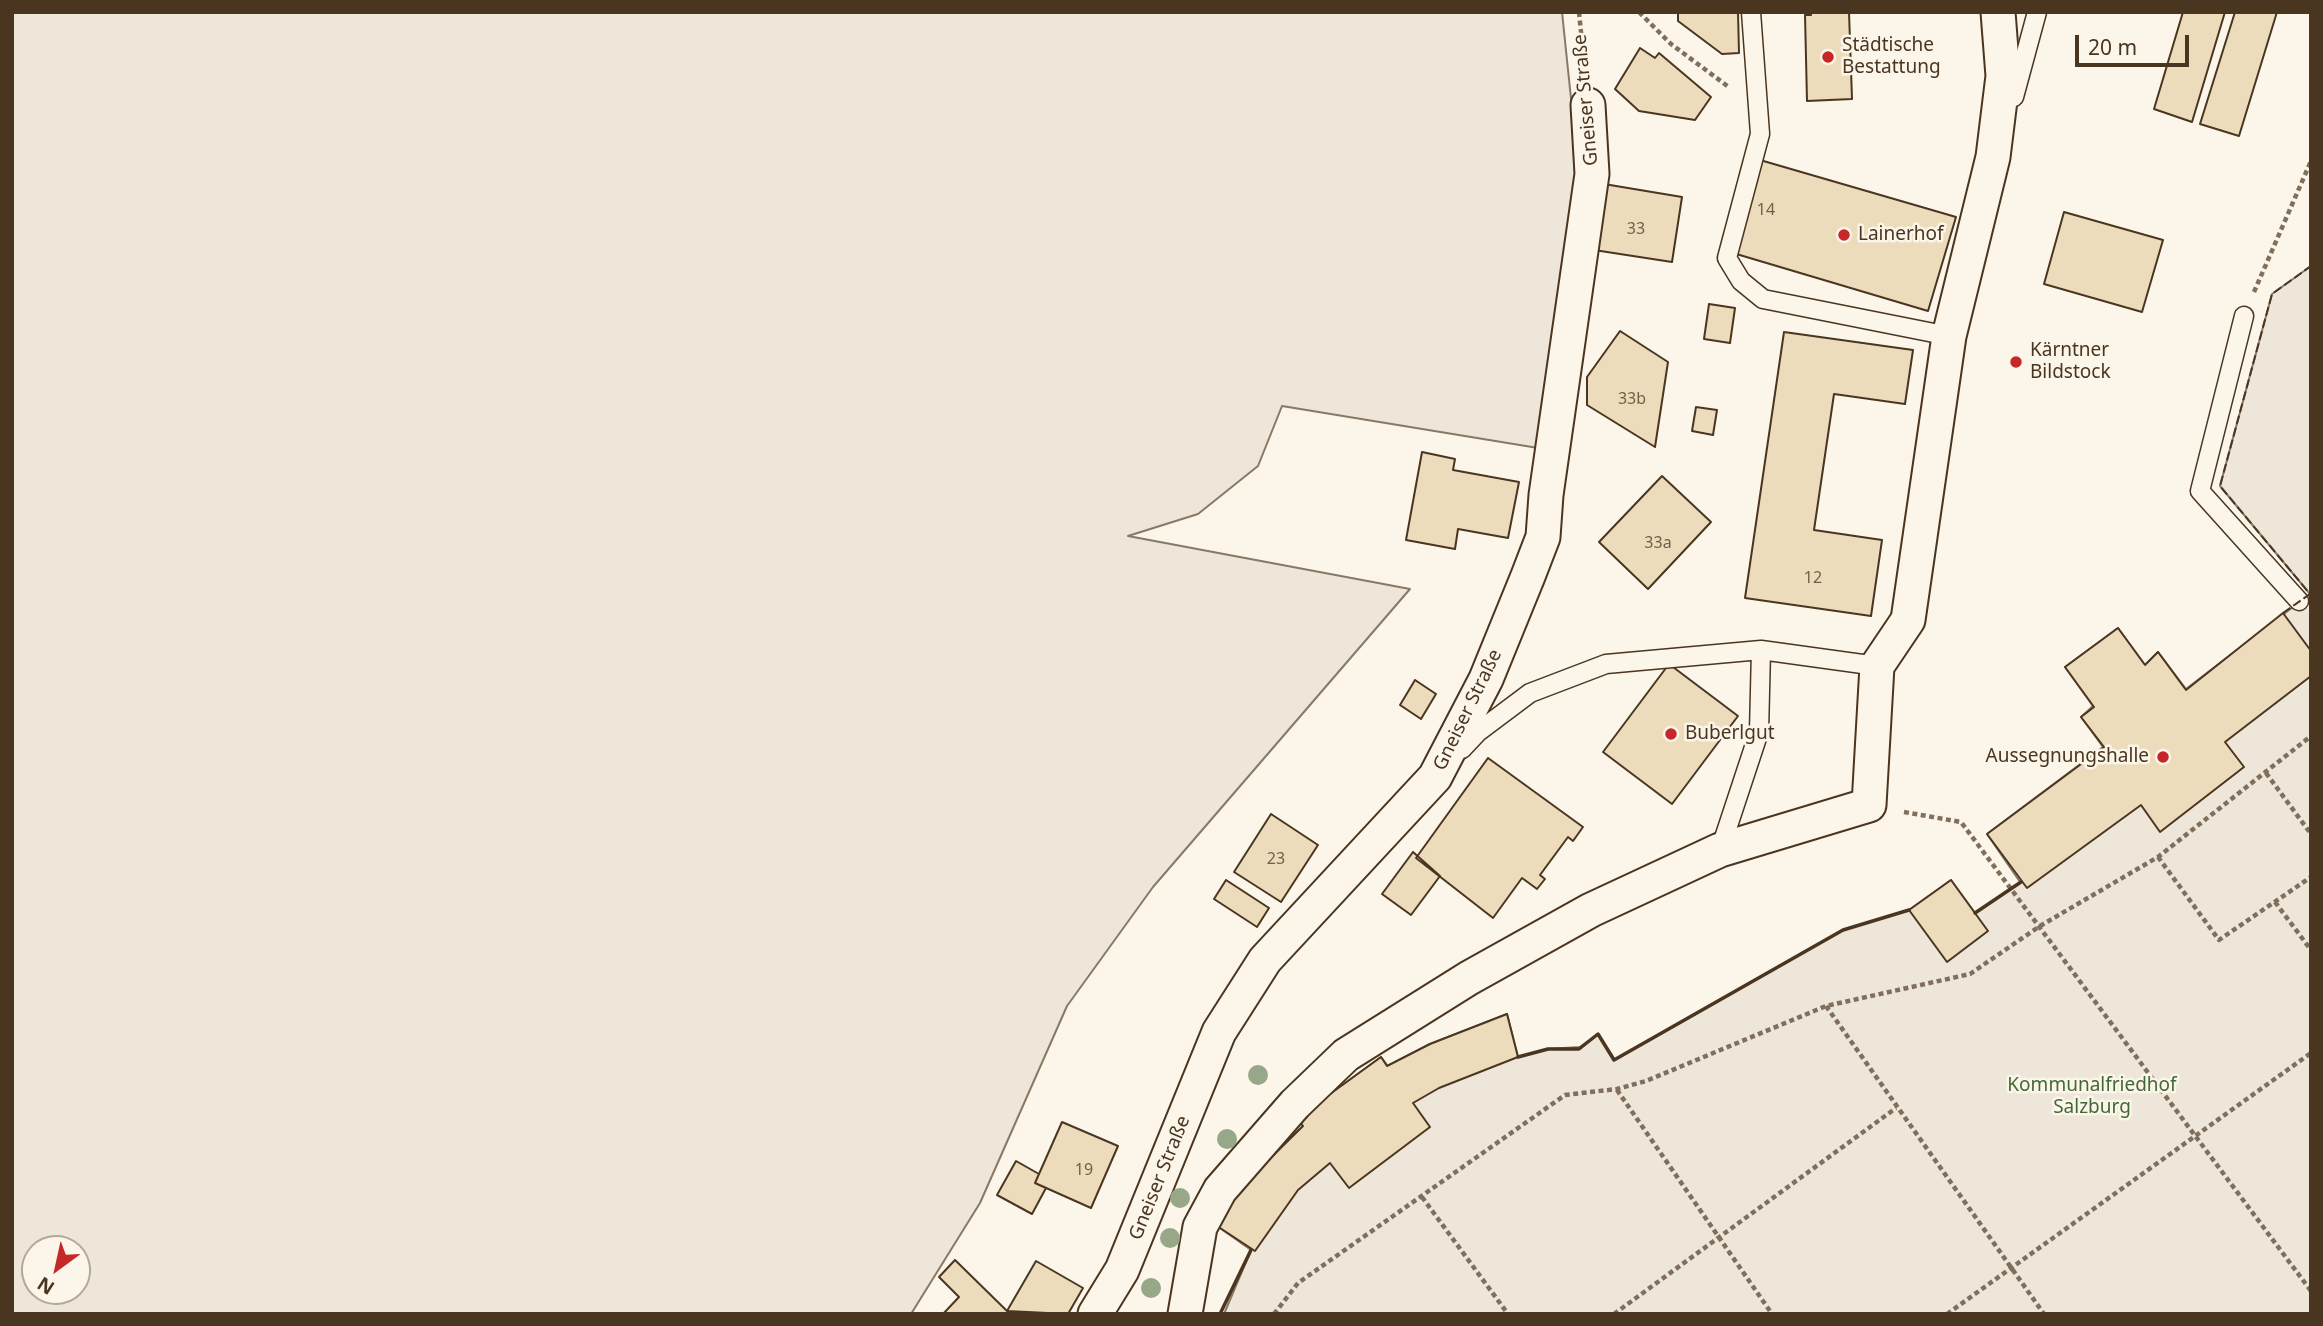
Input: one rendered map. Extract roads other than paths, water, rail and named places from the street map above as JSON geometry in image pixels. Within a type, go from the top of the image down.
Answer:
[{"type":"street","points":[[1185,1314],[1200,1227],[1220,1190],[1295,1104],[1346,1055],[1469,978],[1591,909],[1720,850],[1869,805],[1877,666],[1908,620],[1950,336],[1993,157],[2003,76],[1998,12]]},
{"type":"street","name":"Gneiser Straße","points":[[1095,1314],[1122,1270],[1219,1032],[1265,960],[1435,777],[1486,678],[1543,537],[1546,495],[1592,174],[1588,105]]},
{"type":"lane","points":[[1751,12],[1760,134],[1727,258],[1741,281],[1763,299],[1950,336]]},
{"type":"lane","points":[[1976,232],[2037,12]]},
{"type":"lane","points":[[2244,316],[2200,491],[2298,601]]},
{"type":"lane","points":[[1435,777],[1478,732],[1530,693],[1606,664],[1761,650],[1877,666]]},
{"type":"lane","points":[[1720,850],[1759,732],[1761,650]]},
{"type":"place","name":"Städtische Bestattung","points":[[1828,57]]},
{"type":"place","name":"Lainerhof","points":[[1844,235]]},
{"type":"place","name":"Kärntner Bildstock","points":[[2016,362]]},
{"type":"place","name":"Buberlgut","points":[[1671,734]]},
{"type":"place","name":"Aussegnungshalle","points":[[2163,757]]},
{"type":"park label","name":"Kommunalfriedhof Salzburg","points":[[2092,1097]]}]
